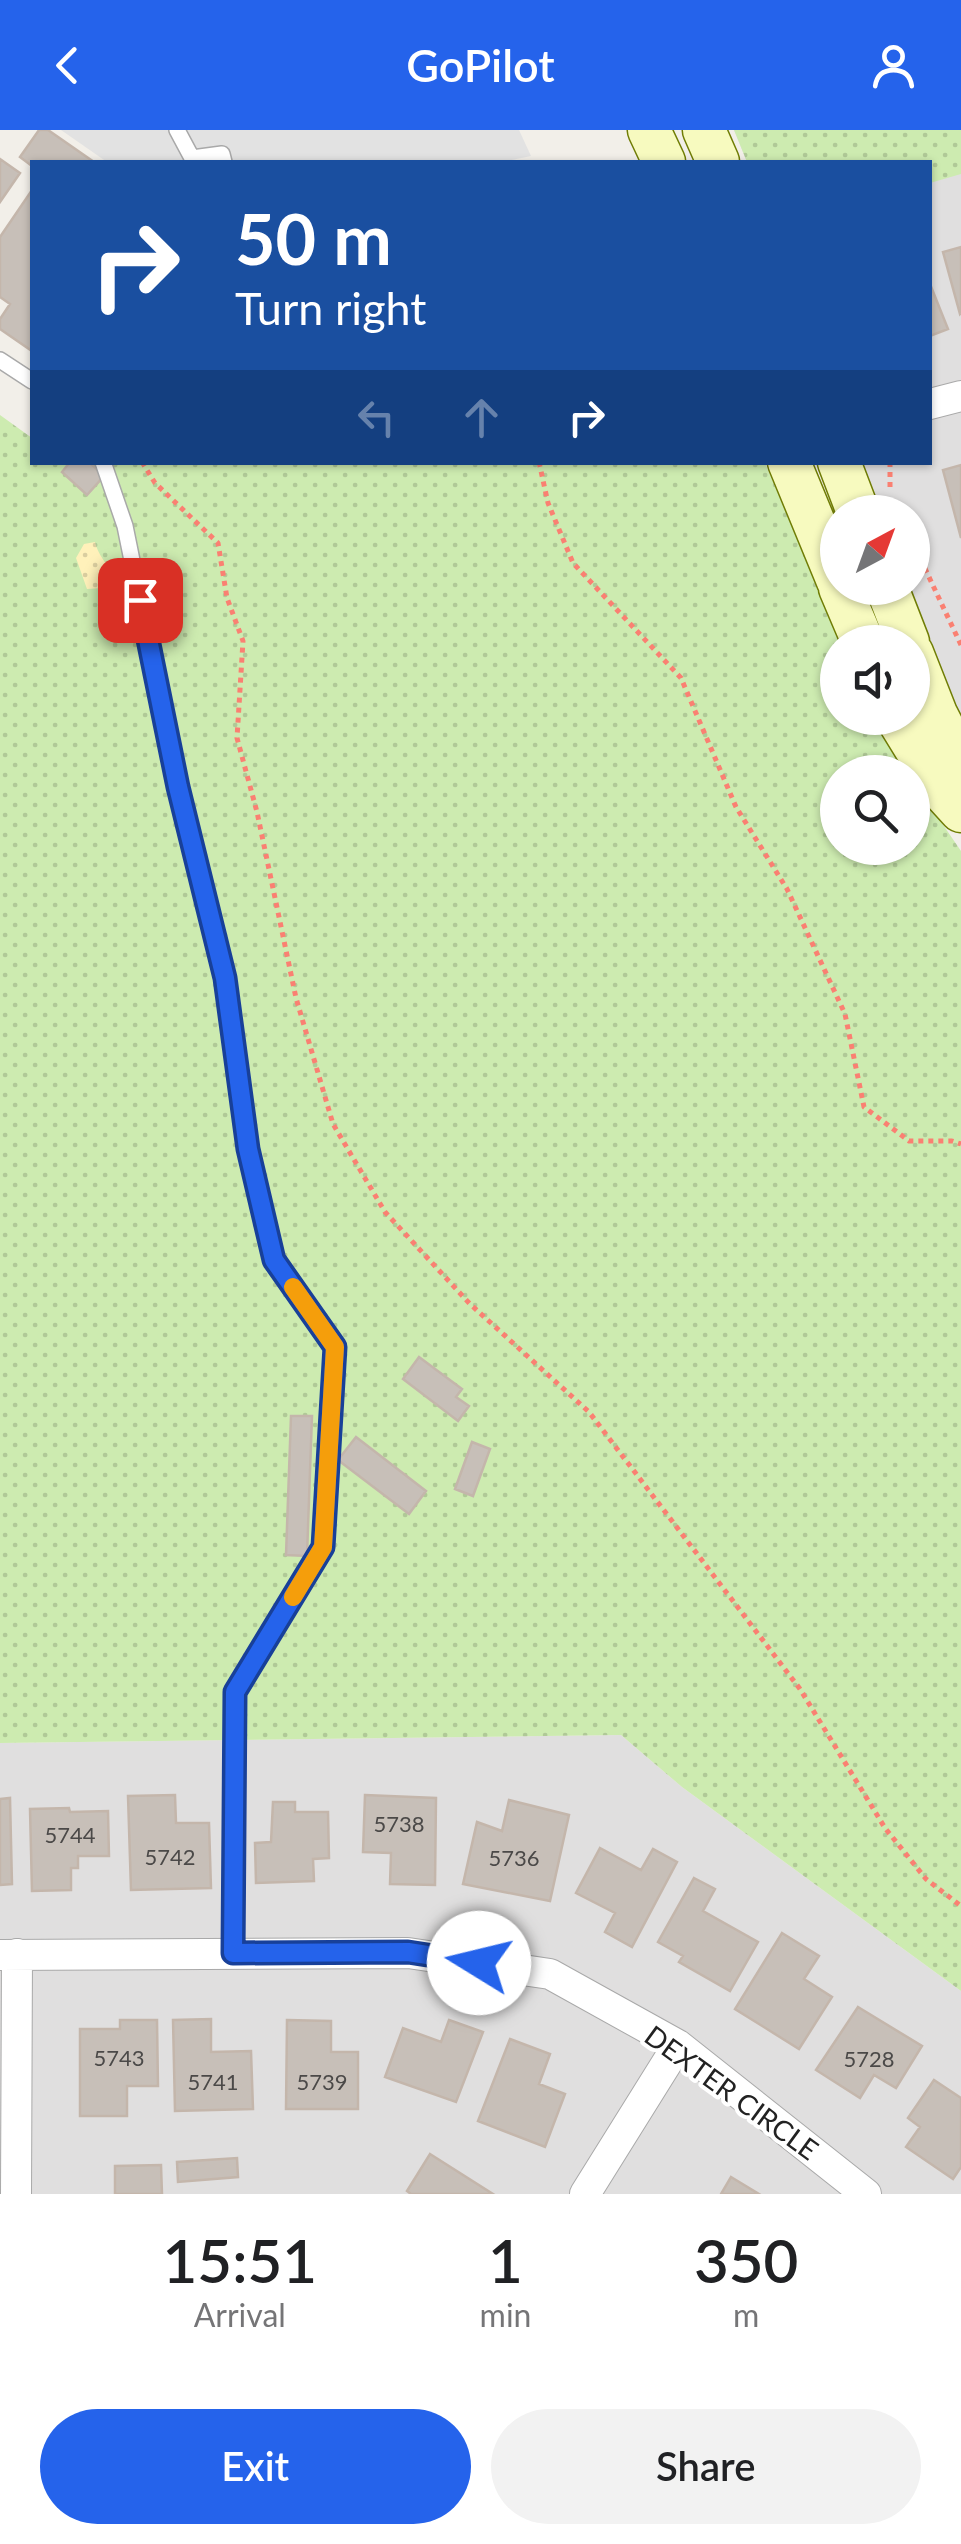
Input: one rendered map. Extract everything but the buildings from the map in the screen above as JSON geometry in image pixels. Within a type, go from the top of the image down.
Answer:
[{"type":"street","points":[[649,130],[663,160]]},
{"type":"street","points":[[704,130],[717,160]]},
{"type":"street","points":[[932,403],[961,396]]},
{"type":"street","points":[[790,465],[820,538]]},
{"type":"street","points":[[842,465],[867,495]]},
{"type":"street","points":[[930,699],[961,763]]},
{"type":"street","points":[[907,735],[940,788],[961,811]]},
{"type":"street","name":"DEXTER CIRCLE","points":[[8,1954],[408,1952],[550,1974],[678,2045],[866,2194]]},
{"type":"street","points":[[8,1954],[16,2194]]},
{"type":"street","points":[[585,2194],[678,2045]]},
{"type":"lane","points":[[177,130],[192,158],[222,154],[224,160]]},
{"type":"lane","points":[[0,360],[30,380]]},
{"type":"lane","points":[[104,465],[125,526],[178,787],[225,978],[248,1149],[274,1260],[335,1347],[323,1547],[235,1692],[233,1953]]},
{"type":"path","points":[[144,465],[154,483],[218,543],[227,598],[243,642],[237,738],[257,812],[296,998],[333,1124],[385,1212],[470,1304],[589,1412],[800,1689],[885,1828],[926,1880],[961,1906]]},
{"type":"path","points":[[540,465],[548,504],[573,563],[681,678],[736,807],[786,890],[845,1014],[864,1106],[909,1141],[961,1144]]},
{"type":"path","points":[[877,495],[889,465]]},
{"type":"path","points":[[930,579],[961,645]]},
{"type":"shaded area","points":[[61,130],[519,130],[531,156],[512,160],[104,160]]},
{"type":"shaded area","points":[[734,130],[961,130],[961,751],[930,677],[930,625],[908,625],[900,605],[930,605],[930,495],[862,495],[852,465],[932,465],[932,160],[746,160]]},
{"type":"shaded area","points":[[621,1735],[682,1787],[961,1991],[961,2194],[0,2194],[0,1743]]},
{"type":"green space","points":[[734,130],[961,130],[961,174],[932,182],[932,160],[746,160]]},
{"type":"green space","points":[[0,415],[30,437],[30,465],[69,465],[76,470],[80,465],[766,465],[820,593],[820,605],[825,605],[834,625],[820,625],[820,735],[884,735],[897,755],[820,755],[820,865],[930,865],[930,806],[961,851],[961,1991],[682,1787],[621,1735],[0,1743]]},
{"type":"sand","points":[[95,542],[110,575],[102,588],[87,589],[76,558],[84,544]]},
{"type":"slow traffic","points":[[293,1287],[335,1347],[323,1547],[293,1597]]},
{"type":"route","points":[[140,600],[178,787],[225,978],[248,1149],[274,1260],[335,1347],[323,1547],[235,1692],[233,1953],[408,1952],[479,1963]]}]
